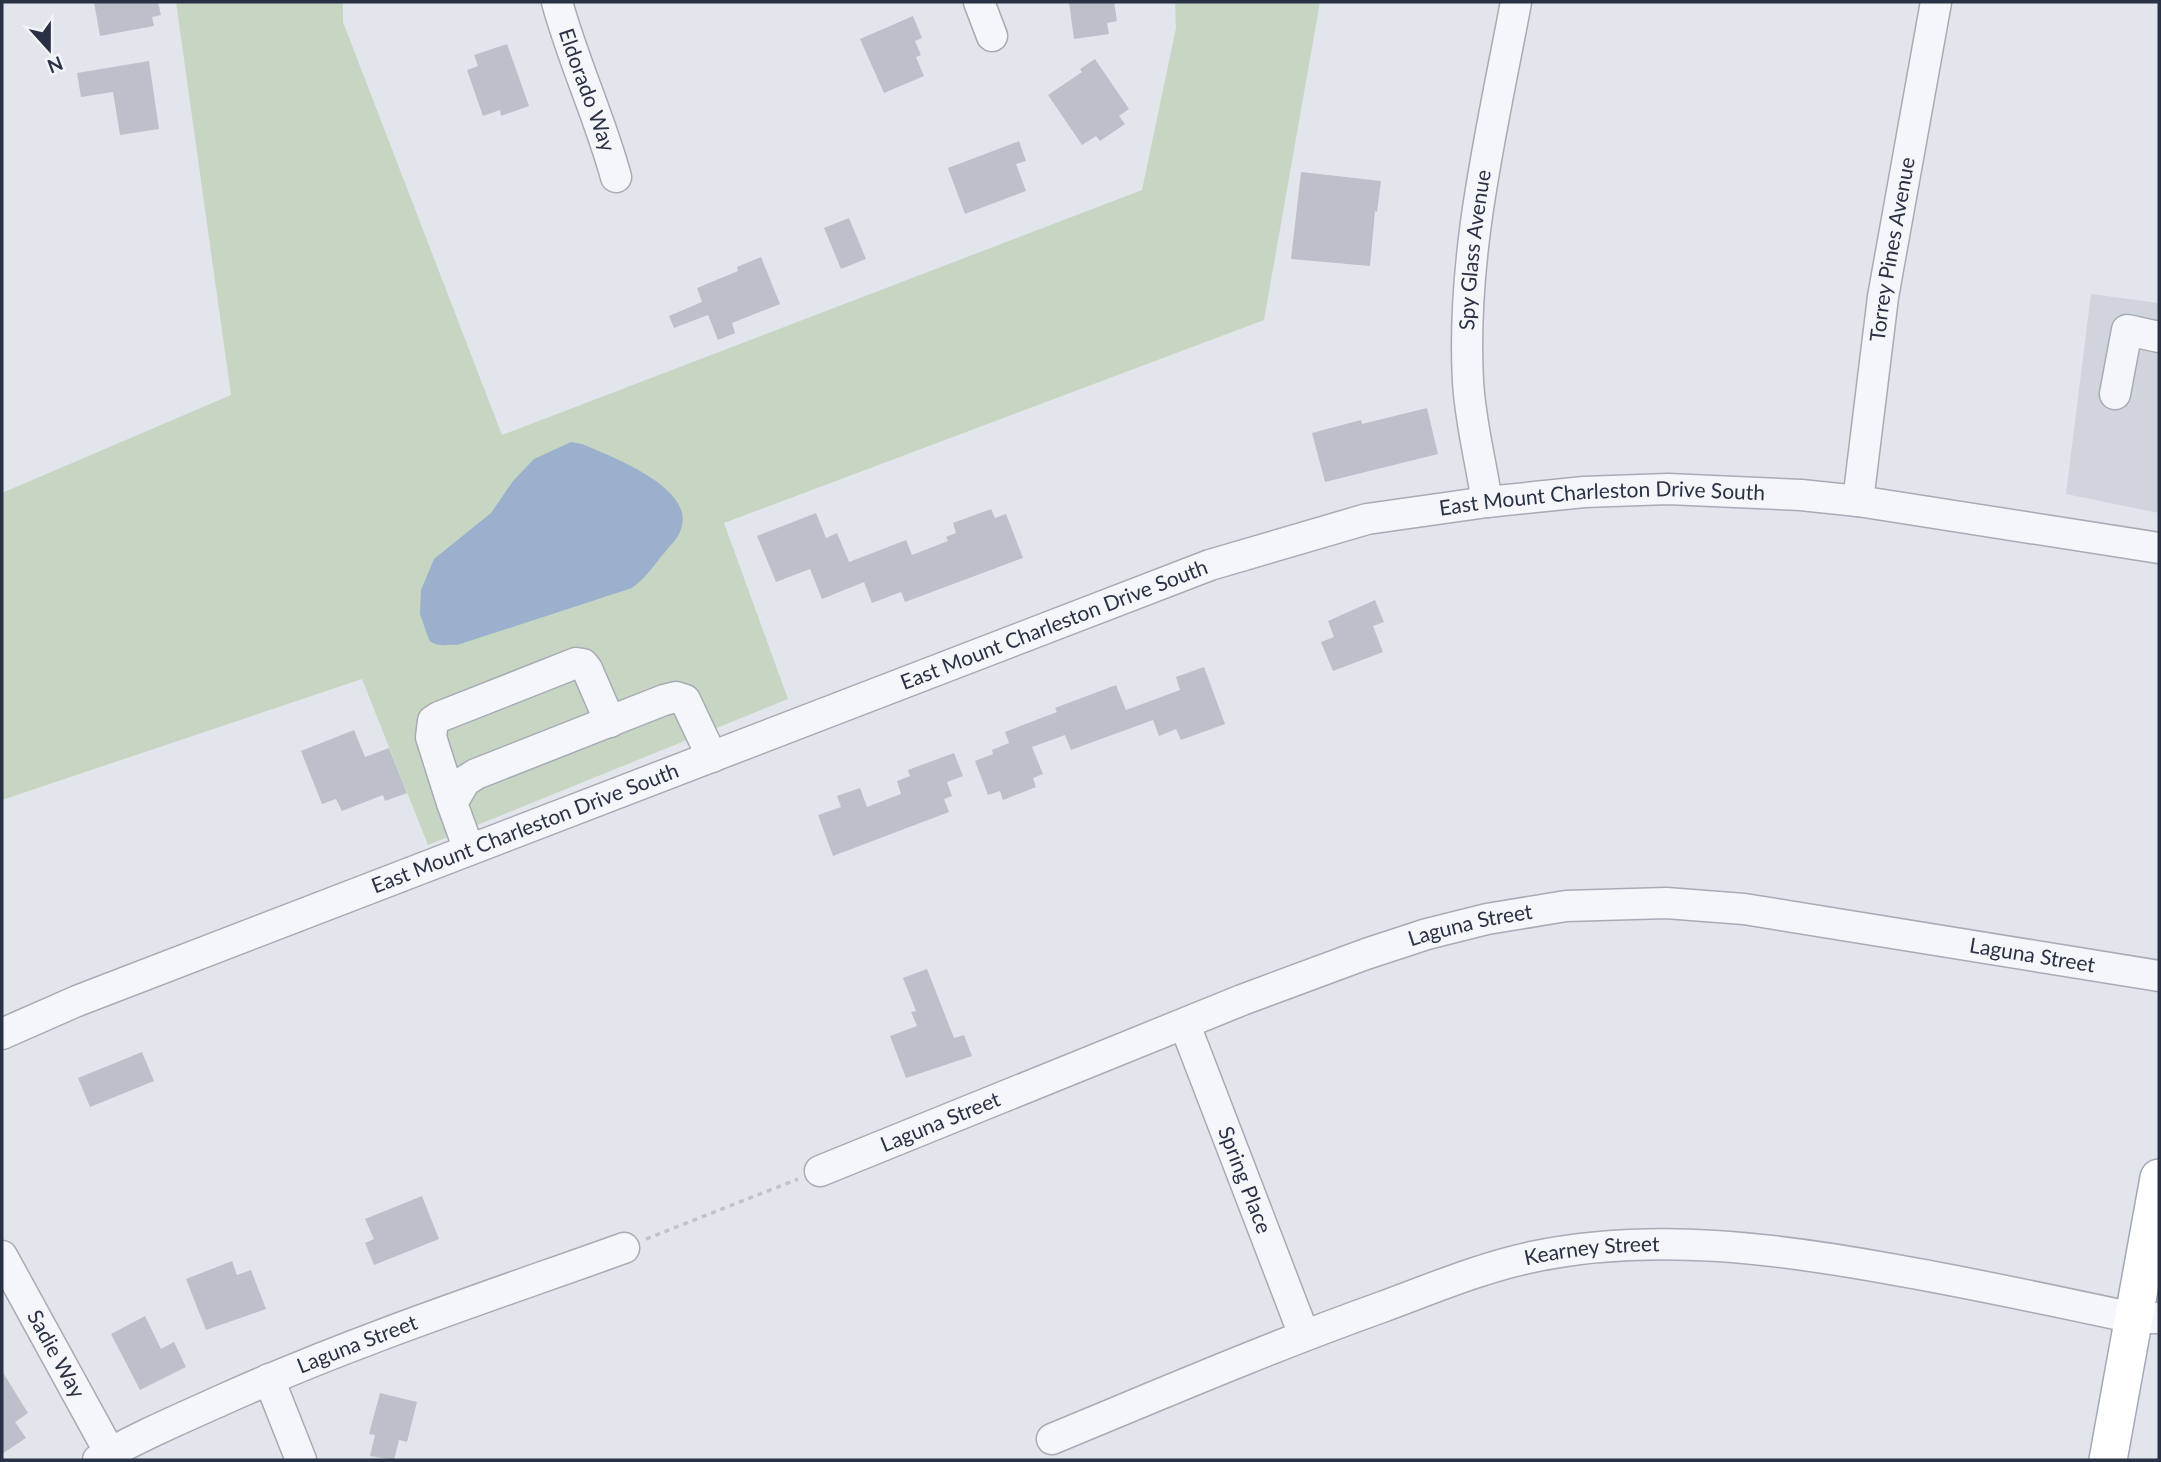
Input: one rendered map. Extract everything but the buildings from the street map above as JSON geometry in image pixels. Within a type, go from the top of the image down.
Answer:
[{"type":"main road","points":[[2108,1460],[2147,1318],[2159,1178]]},
{"type":"street","name":"Eldorado Way","points":[[557,2],[569,47],[610,153],[616,177]]},
{"type":"street","points":[[979,2],[992,36]]},
{"type":"street","name":"Spy Glass Avenue","points":[[1487,502],[1468,383],[1467,311],[1475,232],[1516,2]]},
{"type":"street","name":"Torrey Pines Avenue","points":[[1858,501],[1883,297],[1936,2]]},
{"type":"street","points":[[2115,394],[2127,330],[2159,337]]},
{"type":"street","name":"East Mount Charleston Drive South","points":[[2,1034],[77,1001],[1210,565],[1367,519],[1584,492],[1668,489],[1801,495],[1858,501],[2159,548]]},
{"type":"street","points":[[469,850],[431,737],[433,721],[576,663],[583,664],[587,669],[610,722]]},
{"type":"street","points":[[452,803],[465,781],[476,774],[676,697],[685,700],[712,757]]},
{"type":"street","name":"Laguna Street","points":[[820,1171],[1254,996],[1427,934],[1487,919],[1566,906],[1666,903],[1744,909],[2159,976]]},
{"type":"street","name":"Spring Place","points":[[1185,1025],[1304,1335]]},
{"type":"street","name":"Kearney Street","points":[[1052,1439],[1304,1335],[1471,1274],[1532,1257],[1597,1248],[1674,1244],[1752,1247],[1818,1256],[2147,1318]]},
{"type":"street","name":"Laguna Street","points":[[104,1457],[163,1426],[269,1379],[624,1248]]},
{"type":"street","name":"Sadie Way","points":[[2,1256],[104,1457]]},
{"type":"street","points":[[269,1379],[301,1460]]},
{"type":"path","points":[[624,1248],[820,1171]]},
{"type":"shaded area","points":[[2091,294],[2159,303],[2159,513],[2066,494]]},
{"type":"green space","points":[[176,2],[343,2],[343,22],[502,435],[1142,190],[1176,28],[1175,2],[1320,2],[1264,320],[724,523],[788,699],[428,845],[362,679],[2,800],[2,493],[231,395]]},
{"type":"water","points":[[571,442],[582,444],[628,465],[662,485],[681,511],[682,525],[678,536],[632,588],[457,645],[439,645],[429,640],[420,614],[421,590],[434,559],[491,513],[513,481],[534,459]]}]
